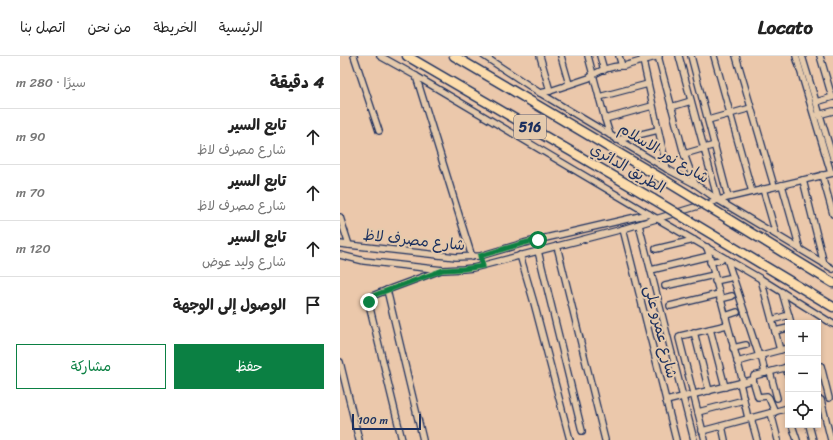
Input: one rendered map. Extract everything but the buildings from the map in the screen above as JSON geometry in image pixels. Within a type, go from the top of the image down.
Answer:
[{"type":"highway","name":"الطريق الدائري","points":[[406,56],[688,220],[833,307]]},
{"type":"highway","name":"الطريق الدائري","points":[[454,56],[666,181],[833,283]]},
{"type":"highway","points":[[461,56],[469,65]]},
{"type":"street","points":[[354,56],[379,131]]},
{"type":"street","points":[[380,56],[707,247],[833,324]]},
{"type":"street","name":"شارع نور الاسلام","points":[[484,56],[540,93],[667,169],[695,184],[718,200],[833,269]]},
{"type":"street","points":[[540,56],[550,91]]},
{"type":"street","points":[[561,56],[568,84]]},
{"type":"street","points":[[588,56],[610,135]]},
{"type":"street","points":[[600,56],[604,70]]},
{"type":"street","points":[[619,56],[622,66]]},
{"type":"street","points":[[540,93],[589,78],[593,74],[616,66],[622,66],[642,58],[659,56],[684,154],[695,184]]},
{"type":"street","points":[[679,56],[718,200]]},
{"type":"street","points":[[691,56],[728,197]]},
{"type":"street","points":[[714,56],[752,192]]},
{"type":"street","points":[[736,56],[774,186]]},
{"type":"street","points":[[796,56],[816,102],[817,116]]},
{"type":"street","points":[[802,56],[805,77],[817,116],[833,158]]},
{"type":"street","points":[[816,102],[832,97],[820,56]]},
{"type":"street","points":[[642,58],[667,169]]},
{"type":"street","points":[[416,76],[472,257]]},
{"type":"street","points":[[599,97],[648,84]]},
{"type":"street","points":[[671,107],[691,101]]},
{"type":"street","points":[[605,119],[652,106]]},
{"type":"street","points":[[708,120],[752,108]]},
{"type":"street","points":[[817,116],[833,111]]},
{"type":"street","points":[[618,140],[658,130]]},
{"type":"street","points":[[827,139],[832,173]]},
{"type":"street","points":[[684,154],[715,145]]},
{"type":"street","name":"شارع مصرف لاظ","points":[[340,254],[364,261],[443,270],[483,266],[520,255],[639,225],[657,218],[728,197],[832,173]]},
{"type":"street","points":[[822,175],[833,214]]},
{"type":"street","points":[[803,180],[824,264]]},
{"type":"street","points":[[782,185],[800,249]]},
{"type":"street","points":[[763,189],[776,234]]},
{"type":"street","name":"شارع مصرف لاظ","points":[[340,244],[456,257],[472,257],[524,243],[649,214]]},
{"type":"street","points":[[340,218],[349,245]]},
{"type":"street","points":[[639,225],[694,440]]},
{"type":"street","name":"شارع عمرو على","points":[[623,229],[676,440]]},
{"type":"street","points":[[656,249],[694,240]]},
{"type":"street","points":[[557,246],[605,440]]},
{"type":"street","points":[[707,247],[737,362],[744,400],[755,440]]},
{"type":"street","points":[[538,251],[582,431]]},
{"type":"street","points":[[520,255],[570,440]]},
{"type":"street","points":[[480,256],[483,266]]},
{"type":"street","points":[[651,270],[709,256]]},
{"type":"street","points":[[727,259],[776,398]]},
{"type":"street","points":[[710,262],[721,260]]},
{"type":"street","points":[[402,440],[368,300],[372,296],[387,290],[443,270]]},
{"type":"street","points":[[665,286],[714,275]]},
{"type":"street","points":[[715,281],[729,278]]},
{"type":"street","points":[[761,279],[780,350]]},
{"type":"street","points":[[387,290],[423,440]]},
{"type":"street","points":[[782,292],[790,320]]},
{"type":"street","points":[[670,306],[720,296],[732,296]]},
{"type":"street","points":[[725,316],[737,312]]},
{"type":"street","points":[[772,320],[788,316]]},
{"type":"street","points":[[705,440],[679,338],[680,336],[694,332],[727,325]]},
{"type":"street","points":[[710,329],[725,387]]},
{"type":"street","points":[[775,331],[785,329]]},
{"type":"street","points":[[694,332],[709,391]]},
{"type":"street","points":[[733,348],[746,345]]},
{"type":"street","points":[[737,362],[785,349]]},
{"type":"street","points":[[340,362],[359,440]]},
{"type":"street","points":[[821,366],[831,397],[821,400]]},
{"type":"street","points":[[666,401],[753,380],[754,376],[785,368]]},
{"type":"street","points":[[753,380],[758,397],[767,396],[769,398],[778,440]]},
{"type":"street","points":[[698,412],[744,400]]},
{"type":"street","points":[[821,404],[831,440]]},
{"type":"street","points":[[702,431],[785,410]]},
{"type":"street","points":[[722,426],[725,440]]},
{"type":"street","points":[[793,428],[797,440]]},
{"type":"street","points":[[810,428],[814,440]]},
{"type":"route","points":[[369,302],[369,298],[372,296],[443,270],[483,266],[480,256],[538,240]]}]
